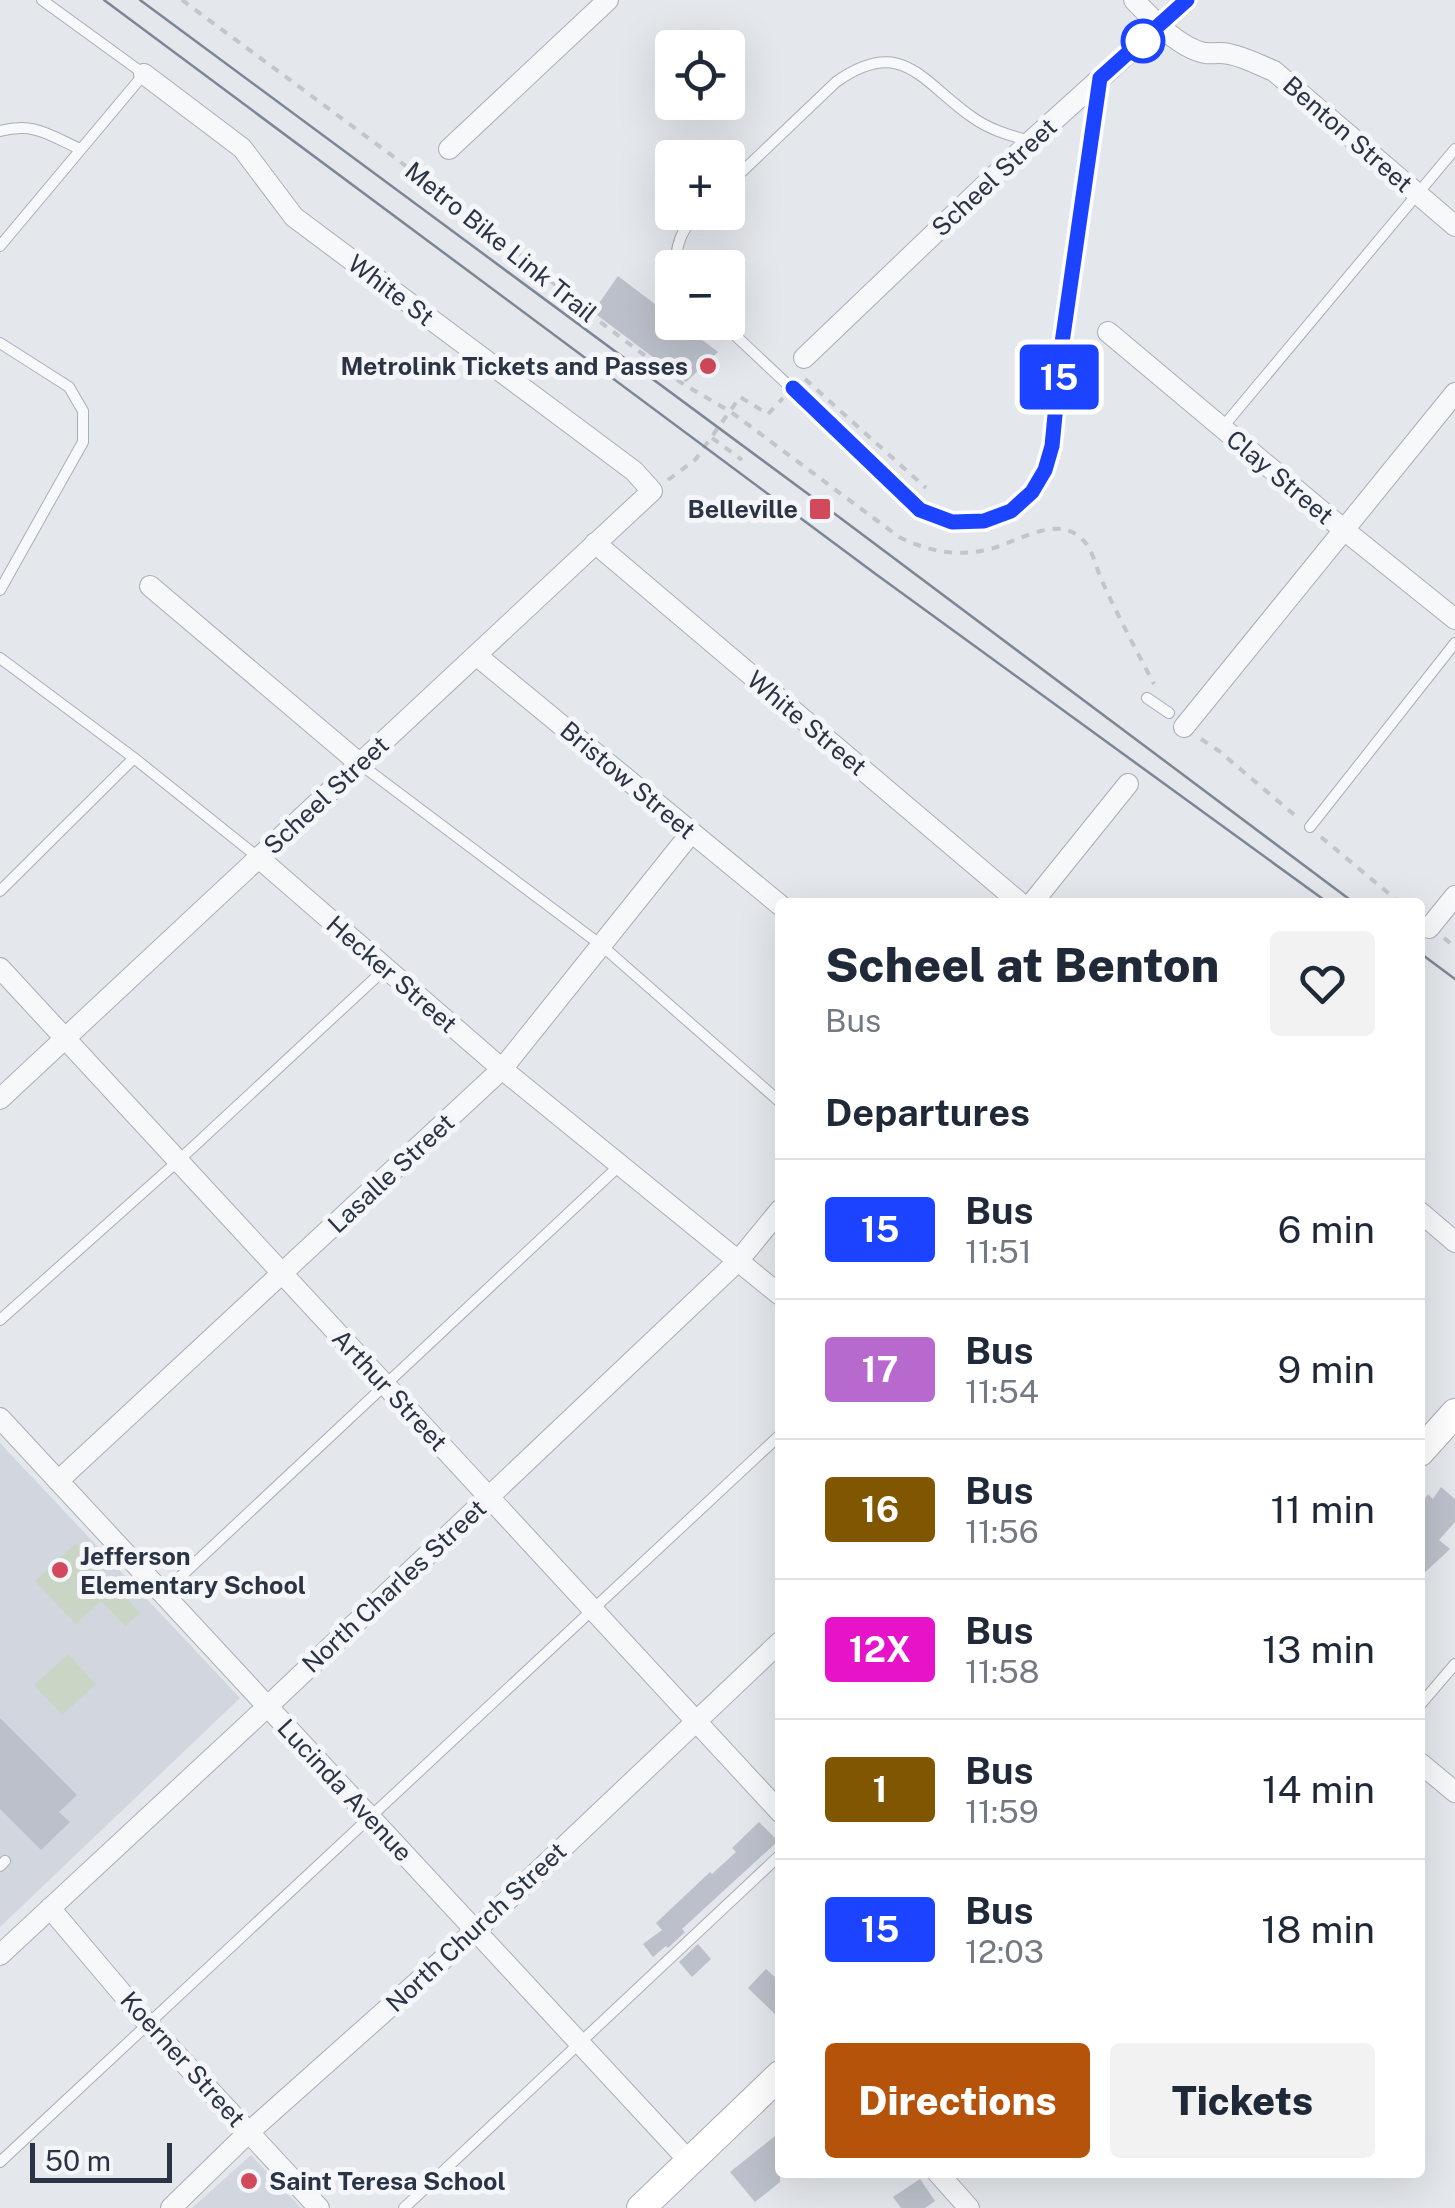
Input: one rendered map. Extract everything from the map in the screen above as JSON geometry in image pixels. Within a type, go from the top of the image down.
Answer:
[{"type":"main road","points":[[1425,1439],[1455,1413]]},
{"type":"main road","points":[[641,2208],[775,2080]]},
{"type":"street","points":[[449,149],[608,0]]},
{"type":"street","name":"Benton Street","points":[[1134,0],[1187,45],[1204,52],[1243,57],[1274,71],[1455,226]]},
{"type":"street","name":"Scheel Street","points":[[804,368],[1031,141],[1187,0]]},
{"type":"street","name":"White St","points":[[144,74],[242,148],[294,217],[634,470],[652,491]]},
{"type":"street","name":"Clay Street","points":[[1108,332],[1455,619]]},
{"type":"street","points":[[1176,720],[1343,529],[1455,393]]},
{"type":"street","name":"Scheel Street","points":[[0,1099],[652,491]]},
{"type":"street","name":"White Street","points":[[595,543],[1013,898]]},
{"type":"street","points":[[150,586],[359,763]]},
{"type":"street","name":"Bristow Street","points":[[476,655],[775,901]]},
{"type":"street","points":[[1036,898],[1128,784]]},
{"type":"street","name":"Lasalle Street","points":[[58,1481],[502,1069],[691,832]]},
{"type":"street","name":"Hecker Street","points":[[259,858],[502,1069],[775,1291]]},
{"type":"street","points":[[1429,928],[1455,896]]},
{"type":"street","name":"Arthur Street","points":[[0,968],[775,1807]]},
{"type":"street","name":"North Charles Street","points":[[0,1955],[738,1261],[775,1216]]},
{"type":"street","points":[[1425,1216],[1455,1242]]},
{"type":"street","name":"Lucinda Avenue","points":[[0,1418],[690,2162]]},
{"type":"street","name":"North Church Street","points":[[170,2208],[249,2132],[476,1930],[775,1647]]},
{"type":"street","points":[[1425,1767],[1455,1792]]},
{"type":"street","name":"Koerner Street","points":[[50,1908],[148,2024],[319,2208]]},
{"type":"street","points":[[942,2178],[969,2208]]},
{"type":"lane","points":[[0,246],[144,74],[42,0]]},
{"type":"lane","points":[[745,169],[836,82],[852,70],[872,64],[908,66],[986,126],[1031,141]]},
{"type":"lane","points":[[740,340],[920,510],[952,522],[984,521],[1011,511],[1032,492],[1045,470],[1052,446],[1062,343],[1100,78]]},
{"type":"lane","points":[[0,131],[21,126],[39,130],[80,149]]},
{"type":"lane","points":[[1222,428],[1455,148]]},
{"type":"lane","points":[[0,343],[69,387],[83,411],[84,442],[0,590]]},
{"type":"lane","points":[[1310,828],[1455,644]]},
{"type":"lane","name":"Hecker Street","points":[[0,658],[259,858]]},
{"type":"lane","points":[[1148,698],[1176,720]]},
{"type":"lane","points":[[0,890],[134,758]]},
{"type":"lane","points":[[359,763],[601,946],[775,1098]]},
{"type":"lane","points":[[0,1320],[386,968]]},
{"type":"lane","points":[[162,1593],[620,1165]]},
{"type":"lane","points":[[0,2162],[775,1440]]},
{"type":"lane","points":[[1425,1700],[1455,1664]]},
{"type":"lane","points":[[404,2208],[775,1860]]},
{"type":"path","name":"Metro Bike Link Trail","points":[[182,0],[398,160],[680,382],[732,412],[899,537],[926,549],[965,553],[992,549],[1049,530],[1062,529],[1081,537],[1176,720],[1220,751],[1394,898]]},
{"type":"path","points":[[804,368],[926,488]]},
{"type":"path","points":[[652,491],[696,460],[719,429]]},
{"type":"path","points":[[712,438],[742,460]]},
{"type":"shaded area","name":"Jefferson Elementary School","points":[[0,1443],[240,1698],[0,1927]]},
{"type":"shaded area","name":"Saint Teresa School","points":[[251,2155],[301,2208],[192,2208]]},
{"type":"green space","points":[[76,1543],[140,1613],[125,1626],[101,1601],[76,1624],[35,1581]]},
{"type":"green space","points":[[68,1654],[96,1684],[62,1715],[34,1685]]},
{"type":"building","points":[[618,276],[655,304],[655,340],[702,340],[718,352],[686,382],[593,312]]},
{"type":"building","points":[[1441,1487],[1455,1499],[1455,1522],[1439,1540],[1450,1549],[1425,1572],[1425,1498],[1428,1494],[1433,1499]]},
{"type":"building","points":[[0,1718],[77,1795],[59,1812],[70,1822],[41,1850],[0,1809]]},
{"type":"building","points":[[759,1822],[775,1838],[775,1844],[682,1929],[685,1932],[653,1957],[643,1944],[662,1930],[656,1923],[736,1852],[732,1848]]},
{"type":"building","points":[[698,1944],[711,1959],[692,1977],[679,1962]]},
{"type":"building","points":[[766,1969],[775,1977],[775,2014],[748,1988]]},
{"type":"building","points":[[775,2136],[775,2178],[780,2178],[780,2182],[755,2202],[730,2172]]},
{"type":"building","points":[[920,2179],[935,2201],[925,2208],[901,2208],[893,2197]]},
{"type":"tram line","points":[[104,0],[877,575],[1321,898]]},
{"type":"tram line","points":[[140,0],[1348,898]]},
{"type":"tram line","points":[[1425,957],[1455,979]]},
{"type":"bus line","name":"15","points":[[793,388],[920,510],[952,522],[984,521],[1011,511],[1032,492],[1045,470],[1052,446],[1062,343],[1100,78],[1187,0]]},
{"type":"place","name":"Metrolink Tickets and Passes","points":[[708,366]]},
{"type":"place","name":"Belleville","points":[[820,509]]},
{"type":"place","name":"Jefferson Elementary School","points":[[60,1570]]},
{"type":"place","name":"Saint Teresa School","points":[[249,2181]]}]
